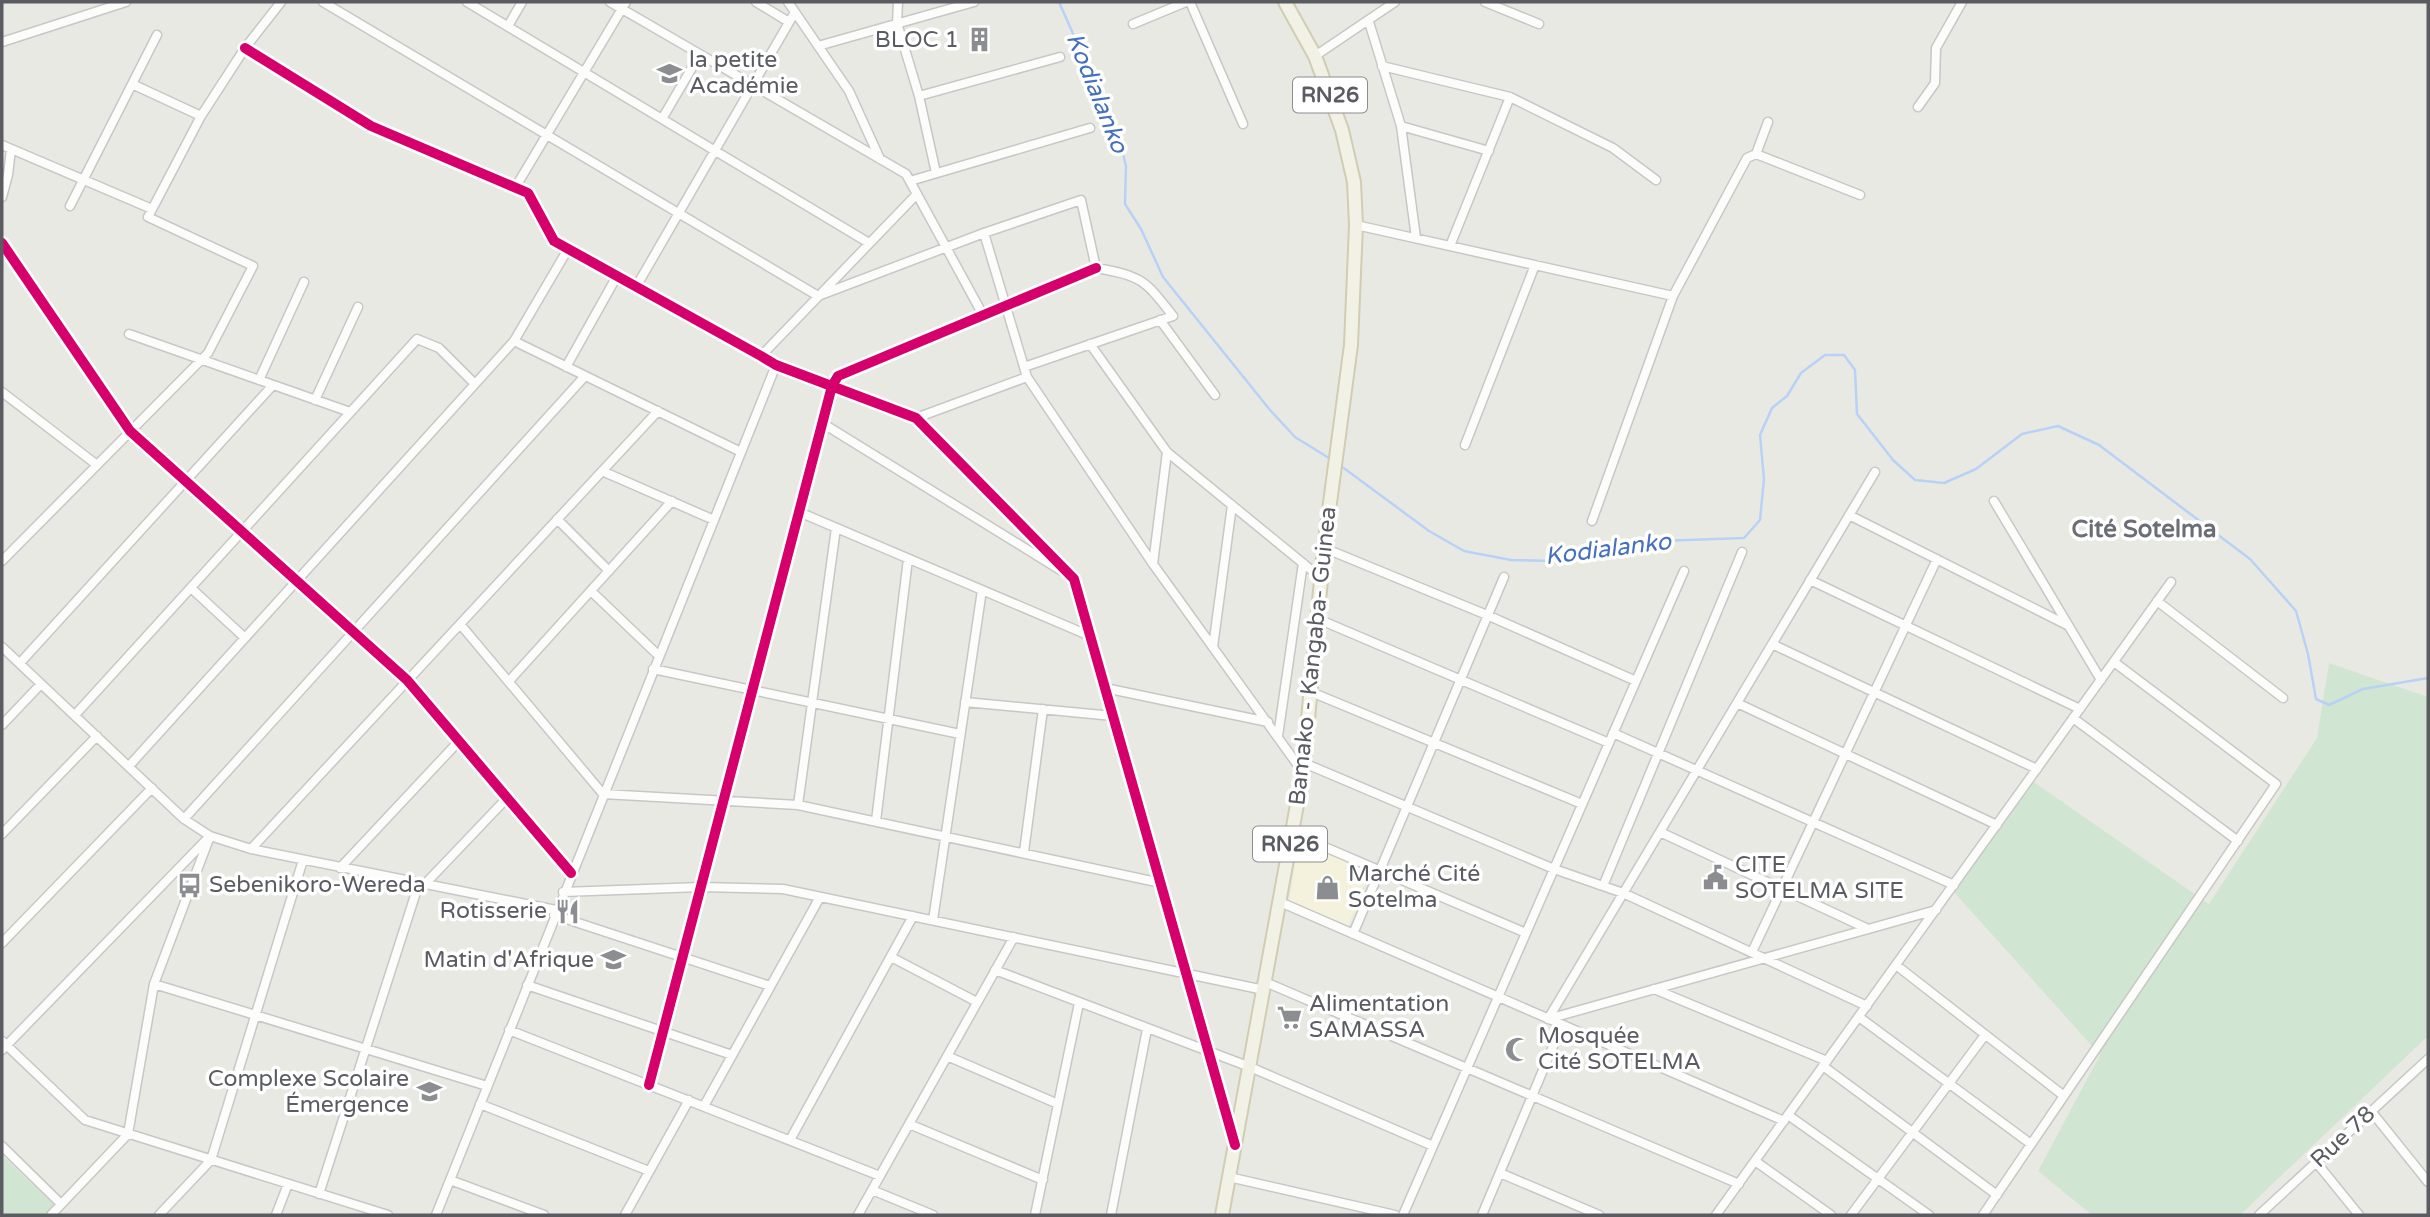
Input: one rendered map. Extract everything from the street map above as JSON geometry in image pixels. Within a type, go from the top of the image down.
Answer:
[{"type":"main road","name":"RN26","points":[[1285,2],[1315,56],[1342,130],[1354,183],[1356,225]]},
{"type":"main road","name":"Bamako - Kangaba- Guinea","points":[[1222,1215],[1303,768],[1324,548],[1351,345],[1356,225]]},
{"type":"street","points":[[2,42],[126,2]]},
{"type":"street","points":[[2,561],[208,353],[253,266],[148,217],[201,116],[245,48],[281,2]]},
{"type":"street","points":[[323,2],[818,296]]},
{"type":"street","points":[[467,2],[869,243]]},
{"type":"street","points":[[508,26],[522,2]]},
{"type":"street","points":[[610,2],[624,5],[700,54],[906,174],[984,315]]},
{"type":"street","points":[[755,2],[789,22]]},
{"type":"street","points":[[788,2],[849,91],[880,159]]},
{"type":"street","points":[[898,2],[897,23],[919,96],[936,173]]},
{"type":"street","points":[[818,46],[974,2]]},
{"type":"street","points":[[1133,24],[1188,2],[1243,124]]},
{"type":"street","points":[[1315,56],[1395,2]]},
{"type":"street","points":[[1485,2],[1539,24]]},
{"type":"street","points":[[1918,107],[1935,83],[1936,48],[1962,2]]},
{"type":"street","points":[[515,188],[624,5]]},
{"type":"street","points":[[635,287],[795,12]]},
{"type":"street","points":[[1369,22],[1401,126],[1416,238]]},
{"type":"street","points":[[70,206],[157,35]]},
{"type":"street","points":[[245,48],[371,126],[528,193],[554,241],[776,365],[916,418],[1073,579],[1236,1145]]},
{"type":"street","points":[[662,119],[700,54]]},
{"type":"street","points":[[919,96],[1060,57]]},
{"type":"street","points":[[1382,66],[1510,97],[1613,148],[1656,180]]},
{"type":"street","points":[[132,84],[201,116]]},
{"type":"street","points":[[1450,246],[1510,97]]},
{"type":"street","points":[[1592,521],[1673,296],[1746,158],[1756,153],[1768,122]]},
{"type":"street","points":[[1401,126],[1489,151]]},
{"type":"street","points":[[910,181],[1090,128]]},
{"type":"street","points":[[2,145],[152,209]]},
{"type":"street","points":[[2,197],[11,149]]},
{"type":"street","points":[[1756,153],[1860,195]]},
{"type":"street","points":[[761,356],[917,194]]},
{"type":"street","points":[[818,296],[984,233],[1081,200],[1096,268]]},
{"type":"street","points":[[1356,225],[1673,296]]},
{"type":"street","points":[[984,233],[1027,377],[1153,564],[1303,768],[1407,807],[1554,869],[1623,893],[1867,1006]]},
{"type":"street","points":[[2,243],[130,431],[407,680],[571,873]]},
{"type":"street","points":[[129,766],[514,341],[568,249]]},
{"type":"street","points":[[1465,445],[1535,265]]},
{"type":"street","points":[[649,1085],[832,386],[838,376],[1096,268],[1128,274],[1149,285],[1173,316],[1024,367]]},
{"type":"street","points":[[566,367],[617,276]]},
{"type":"street","points":[[260,380],[304,282]]},
{"type":"street","points":[[316,400],[358,307]]},
{"type":"street","points":[[1160,320],[1215,396]]},
{"type":"street","points":[[129,334],[350,412]]},
{"type":"street","points":[[75,716],[417,339],[439,348],[475,384]]},
{"type":"street","points":[[514,341],[741,452]]},
{"type":"street","points":[[1090,344],[1167,452],[1321,578]]},
{"type":"street","points":[[436,1215],[776,365]]},
{"type":"street","points":[[184,819],[585,376]]},
{"type":"street","points":[[916,418],[1027,377]]},
{"type":"street","points":[[19,663],[273,385]]},
{"type":"street","points":[[2,392],[96,465]]},
{"type":"street","points":[[251,849],[658,411]]},
{"type":"street","points":[[822,423],[1073,579]]},
{"type":"street","points":[[1153,564],[1167,452]]},
{"type":"street","points":[[602,471],[714,520]]},
{"type":"street","points":[[1548,1019],[1875,472]]},
{"type":"street","points":[[1994,500],[2101,680]]},
{"type":"street","points":[[509,681],[673,501]]},
{"type":"street","points":[[1213,647],[1232,505]]},
{"type":"street","points":[[799,512],[1090,636]]},
{"type":"street","points":[[1849,515],[2067,625]]},
{"type":"street","points":[[557,519],[609,571]]},
{"type":"street","points":[[798,804],[836,528]]},
{"type":"street","points":[[1324,548],[1487,615],[1636,681]]},
{"type":"street","points":[[1603,886],[1742,552]]},
{"type":"street","points":[[876,821],[908,559]]},
{"type":"street","points":[[1752,952],[1937,559]]},
{"type":"street","points":[[1278,736],[1303,563]]},
{"type":"street","points":[[1403,1215],[1684,571]]},
{"type":"street","points":[[1353,934],[1504,577]]},
{"type":"street","points":[[1810,580],[2080,709]]},
{"type":"street","points":[[1717,1215],[2171,582]]},
{"type":"street","points":[[191,588],[245,638]]},
{"type":"street","points":[[933,920],[982,590]]},
{"type":"street","points":[[592,591],[659,656]]},
{"type":"street","points":[[2157,601],[2283,698]]},
{"type":"street","points":[[1318,619],[1609,743]]},
{"type":"street","points":[[460,624],[603,794],[798,804],[1161,883]]},
{"type":"street","points":[[1772,644],[2037,769]]},
{"type":"street","points":[[2,647],[184,819],[210,836],[251,849],[555,912],[682,958],[770,986]]},
{"type":"street","points":[[1983,1215],[2276,784],[2114,662]]},
{"type":"street","points":[[653,669],[960,734]]},
{"type":"street","points":[[2,725],[41,684]]},
{"type":"street","points":[[1105,688],[1268,722]]},
{"type":"street","points":[[1311,692],[1583,804]]},
{"type":"street","points":[[965,702],[1113,716]]},
{"type":"street","points":[[1737,703],[1997,825]]},
{"type":"street","points":[[1024,852],[1043,709]]},
{"type":"street","points":[[2073,718],[2238,841]]},
{"type":"street","points":[[1613,733],[1954,885]]},
{"type":"street","points":[[2,834],[97,736]]},
{"type":"street","points":[[340,868],[459,741]]},
{"type":"street","points":[[2,943],[152,788]]},
{"type":"street","points":[[319,1194],[422,884],[507,798]]},
{"type":"street","points":[[1660,832],[1868,929]]},
{"type":"street","points":[[1292,833],[1526,933]]},
{"type":"street","points":[[51,1215],[128,1134],[154,984],[210,836]]},
{"type":"street","points":[[210,836],[3,1045],[85,1120],[319,1194],[360,1211],[388,1215]]},
{"type":"street","points":[[159,1215],[211,1160],[303,860]]},
{"type":"street","points":[[563,892],[701,887],[783,889],[1186,974],[1264,986],[1467,1068],[1739,1184]]},
{"type":"street","points":[[704,1106],[820,897]]},
{"type":"street","points":[[1280,902],[1562,1025],[1786,1118],[1930,1215]]},
{"type":"street","points":[[1548,1019],[1936,910]]},
{"type":"street","points":[[790,1140],[913,916]]},
{"type":"street","points":[[858,1215],[1014,937]]},
{"type":"street","points":[[891,957],[977,1002]]},
{"type":"street","points":[[1896,965],[2064,1096]]},
{"type":"street","points":[[995,970],[1250,1067],[1433,1146]]},
{"type":"street","points":[[154,984],[487,1086]]},
{"type":"street","points":[[527,985],[733,1055]]},
{"type":"street","points":[[1654,989],[1825,1064],[1997,1195]]},
{"type":"street","points":[[1035,1215],[1079,1003]]},
{"type":"street","points":[[1859,1017],[2031,1144]]},
{"type":"street","points":[[1482,1215],[1562,1025]]},
{"type":"street","points":[[1111,1215],[1147,1029]]},
{"type":"street","points":[[509,1030],[880,1176]]},
{"type":"street","points":[[1851,1215],[1985,1035]]},
{"type":"street","points":[[947,1056],[1058,1104]]},
{"type":"street","name":"Rue 78","points":[[2262,1214],[2428,1059]]},
{"type":"street","points":[[625,1215],[689,1100]]},
{"type":"street","points":[[480,1104],[649,1171]]},
{"type":"street","points":[[2371,1111],[2428,1182]]},
{"type":"street","points":[[909,1124],[1043,1180]]},
{"type":"street","points":[[2,1146],[61,1204]]},
{"type":"street","points":[[1755,1161],[1831,1215]]},
{"type":"street","points":[[2316,1162],[2359,1215]]},
{"type":"street","points":[[1500,1172],[1599,1215]]},
{"type":"street","points":[[1229,1177],[1395,1215]]},
{"type":"street","points":[[450,1180],[544,1215]]},
{"type":"street","points":[[276,1215],[288,1184]]},
{"type":"street","points":[[873,1190],[933,1215]]},
{"type":"shaded area","name":"Marché Cité Sotelma","points":[[1299,840],[1370,871],[1348,927],[1289,902]]},
{"type":"green space","points":[[2329,663],[2428,697],[2428,1036],[2240,1215],[2092,1215],[2038,1171],[2100,1055],[1953,891],[2034,782],[2209,904],[2317,738]]},
{"type":"green space","points":[[2,1155],[54,1205],[44,1215],[2,1215]]},
{"type":"waterway","name":"Kodialanko","points":[[1059,2],[1119,137],[1126,166],[1125,204],[1141,229],[1163,277],[1270,410],[1295,437],[1332,460]]},
{"type":"waterway","name":"Kodialanko","points":[[1341,466],[1429,531],[1464,551],[1511,560],[1551,561],[1630,542],[1744,538],[1760,520],[1764,479],[1760,435],[1772,408],[1787,396],[1801,373],[1825,355],[1844,355],[1855,370],[1857,414],[1893,460],[1915,480],[1944,483],[1976,469],[2022,434],[2058,426],[2099,445],[2250,559],[2296,611],[2308,654],[2316,699],[2329,705],[2363,689],[2428,678]]},
{"type":"cycle path","points":[[245,48],[371,126],[528,193],[554,241],[776,365],[916,418],[1074,579],[1235,1145]]},
{"type":"cycle path","points":[[2,243],[130,431],[407,680],[571,873]]},
{"type":"cycle path","points":[[649,1085],[832,386],[838,376],[1096,268]]},
{"type":"place","name":"BLOC 1","points":[[979,40]]},
{"type":"place","name":"la petite Académie","points":[[669,73]]},
{"type":"place","name":"CITE SOTELMA SITE","points":[[1715,878]]},
{"type":"place","name":"Sebenikoro-Wereda","points":[[189,885]]},
{"type":"place","name":"Marché Cité Sotelma","points":[[1328,887]]},
{"type":"place","name":"Rotisserie","points":[[567,911]]},
{"type":"place","name":"Matin d'Afrique","points":[[614,960]]},
{"type":"place","name":"Alimentation SAMASSA","points":[[1289,1017]]},
{"type":"place","name":"Mosquée Cité SOTELMA","points":[[1518,1049]]},
{"type":"place","name":"Complexe Scolaire Émergence","points":[[429,1092]]},
{"type":"district","name":"Cité Sotelma","points":[[2144,529]]}]
